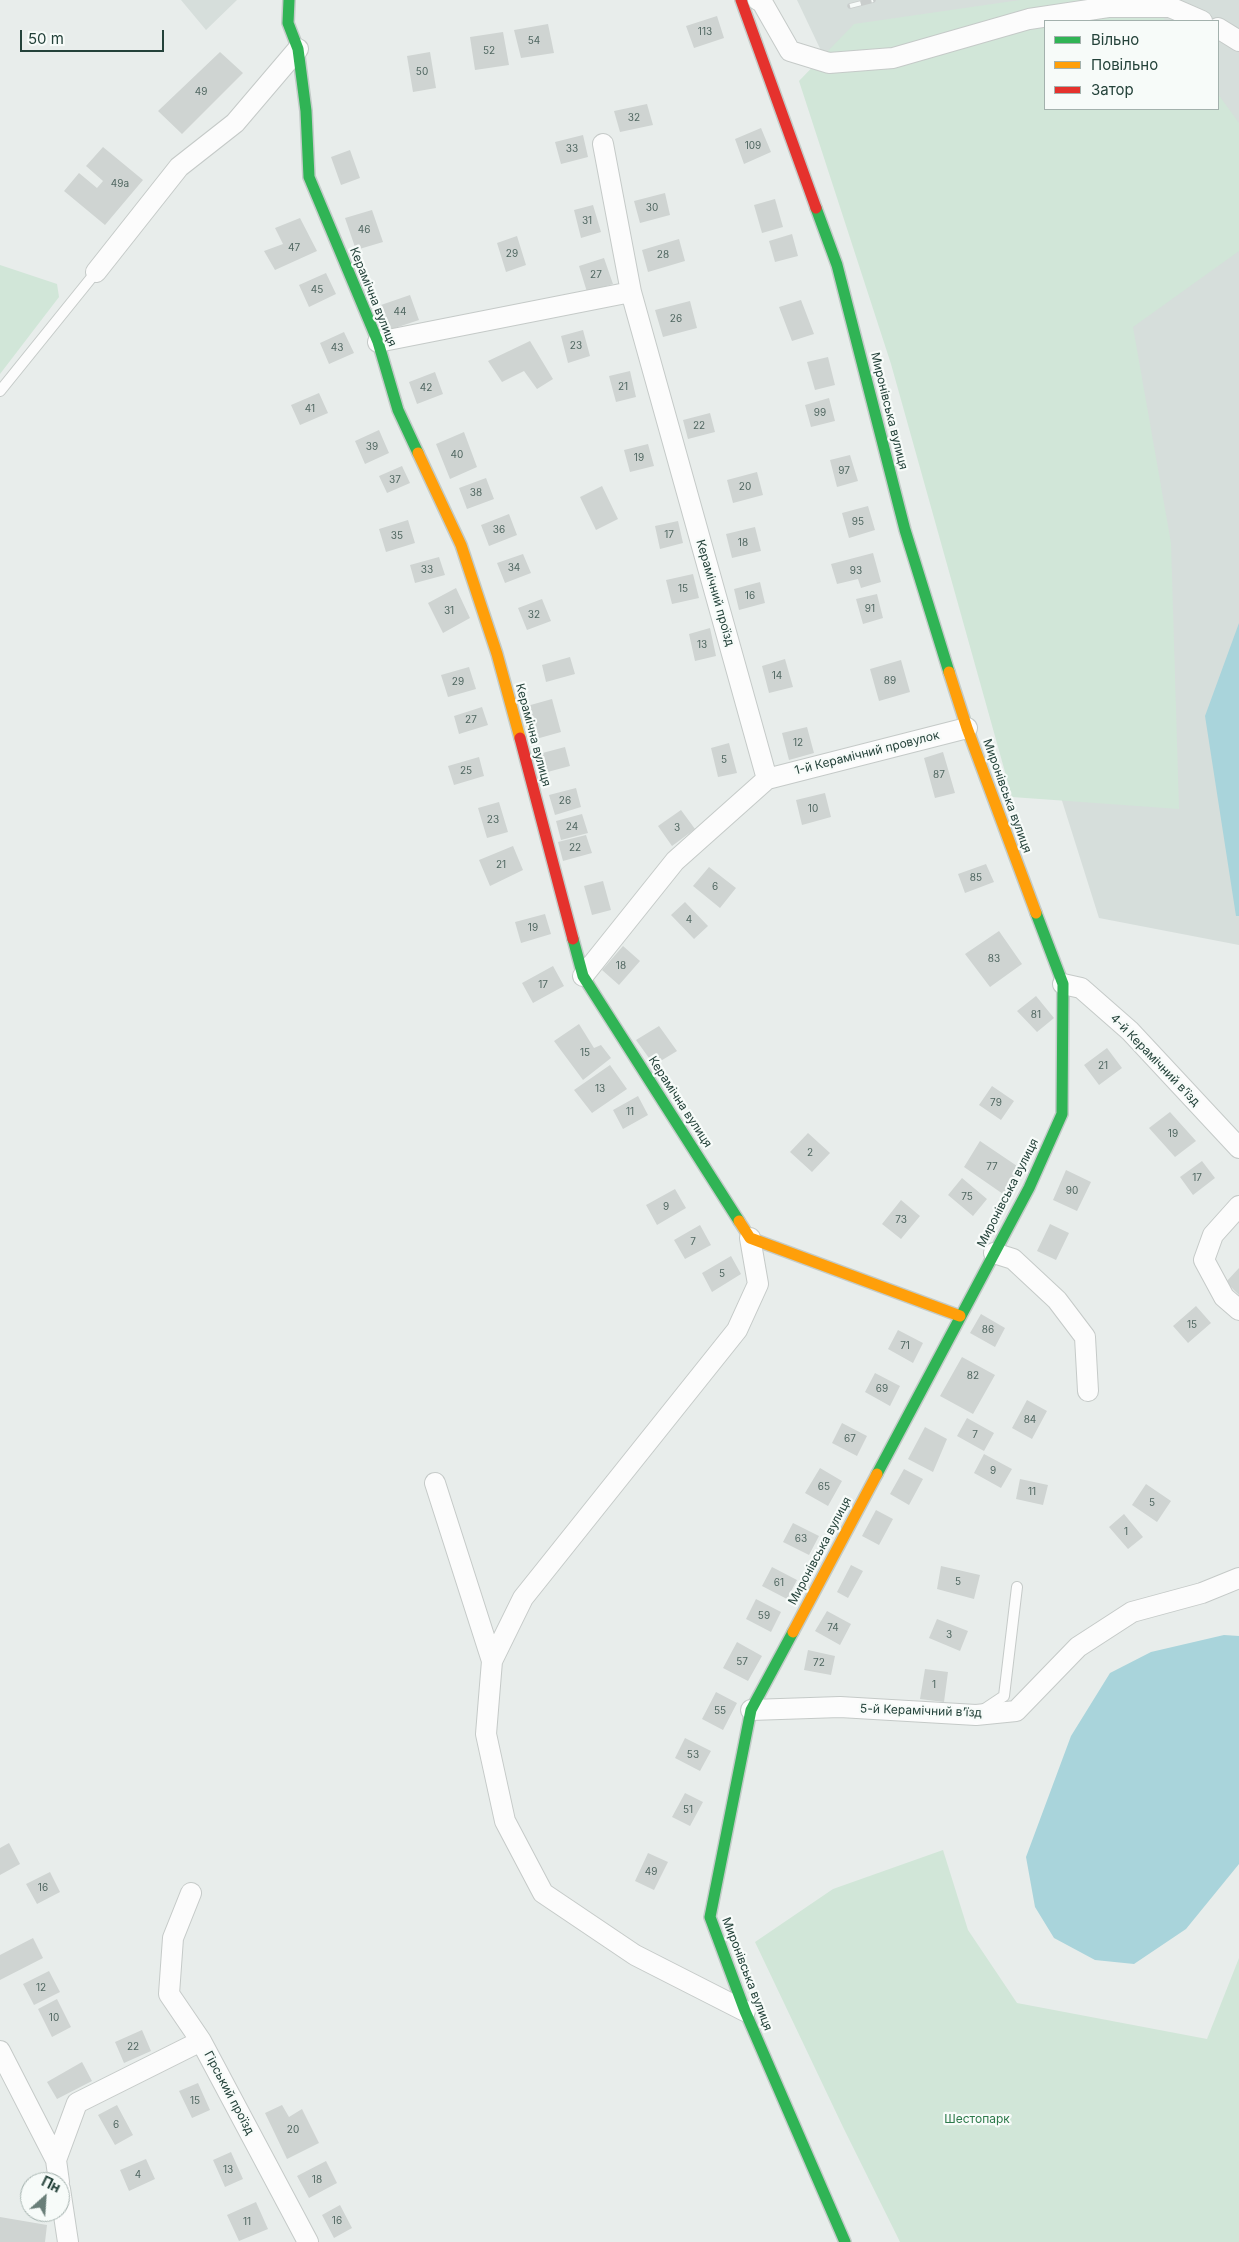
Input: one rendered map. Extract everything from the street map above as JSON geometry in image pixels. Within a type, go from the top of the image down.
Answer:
[{"type":"street","name":"Керамічна вулиця","points":[[290,0],[288,23],[298,50],[306,111],[309,177],[378,342],[398,410],[461,545],[497,654],[583,976],[750,1238]]},
{"type":"street","name":"Миронівська вулиця","points":[[741,0],[837,265],[905,530],[967,728],[1063,984],[1062,1114],[1029,1188],[751,1710],[710,1917],[744,2011],[845,2242]]},
{"type":"street","points":[[758,0],[762,2],[790,51],[829,63],[893,58],[1029,19],[1108,7],[1170,8],[1200,20]]},
{"type":"street","points":[[1219,29],[1239,41]]},
{"type":"street","points":[[96,272],[179,167],[235,123],[298,50]]},
{"type":"street","name":"Керамічний проїзд","points":[[603,144],[631,292],[767,779]]},
{"type":"street","points":[[378,342],[631,292]]},
{"type":"street","name":"1-й Керамічний провулок","points":[[767,779],[967,728]]},
{"type":"street","points":[[583,976],[675,861],[767,779]]},
{"type":"street","name":"4-й Керамічний в’їзд","points":[[1063,984],[1082,988],[1130,1031],[1239,1148]]},
{"type":"street","points":[[1239,1206],[1212,1235],[1204,1260],[1224,1297],[1239,1310]]},
{"type":"street","points":[[750,1238],[960,1316]]},
{"type":"street","points":[[744,2011],[635,1955],[543,1893],[505,1821],[486,1734],[492,1661],[523,1598],[737,1330],[758,1284],[750,1238]]},
{"type":"street","points":[[994,1253],[1013,1260],[1050,1294],[1085,1337],[1088,1391]]},
{"type":"street","points":[[435,1483],[492,1661]]},
{"type":"street","name":"5-й Керамічний в’їзд","points":[[751,1710],[840,1707],[976,1715],[1016,1711],[1078,1647],[1132,1612],[1202,1593],[1239,1578]]},
{"type":"street","points":[[191,1893],[173,1938],[169,1994],[202,2040]]},
{"type":"street","name":"Гірський проїзд","points":[[56,2160],[77,2102],[202,2040],[308,2242]]},
{"type":"street","points":[[0,2051],[56,2160],[58,2172]]},
{"type":"street","points":[[65,2222],[68,2242]]},
{"type":"lane","points":[[0,391],[96,272]]},
{"type":"lane","points":[[976,1715],[1004,1696],[1016,1587]]},
{"type":"shaded area","points":[[181,0],[237,0],[206,30]]},
{"type":"shaded area","points":[[797,0],[1239,0],[1239,945],[1099,918],[834,78]]},
{"type":"green space","points":[[1020,0],[1150,0],[1165,20],[1044,20],[1044,110],[1219,110],[1219,95],[1239,123],[1239,251],[1133,327],[1171,543],[1179,809],[1012,797],[891,364],[799,81],[854,24]]},
{"type":"green space","points":[[0,265],[57,284],[59,297],[0,374]]},
{"type":"green space","name":"Шестопарк","points":[[943,1850],[968,1930],[1017,2003],[1207,2039],[1239,1958],[1239,2242],[900,2242],[755,1942],[833,1889]]},
{"type":"water","points":[[1239,623],[1239,916],[1236,916],[1205,716]]},
{"type":"water","points":[[1224,1635],[1239,1636],[1239,1864],[1186,1929],[1134,1964],[1095,1960],[1054,1938],[1035,1907],[1026,1857],[1071,1736],[1110,1673],[1151,1652]]},
{"type":"building","points":[[717,16],[724,38],[694,48],[686,26]]},
{"type":"building","points":[[548,24],[554,53],[521,58],[514,30]]},
{"type":"building","points":[[503,32],[509,65],[475,70],[470,37]]},
{"type":"building","points":[[220,52],[243,73],[182,134],[158,111]]},
{"type":"building","points":[[430,52],[436,88],[413,92],[407,56]]},
{"type":"building","points":[[647,104],[653,125],[620,132],[614,111]]},
{"type":"building","points":[[761,128],[771,152],[744,164],[735,139]]},
{"type":"building","points":[[583,135],[588,157],[561,164],[555,142]]},
{"type":"building","points":[[103,147],[143,180],[105,225],[64,191],[79,173],[97,188],[103,181],[86,166]]},
{"type":"building","points":[[350,150],[360,178],[341,185],[331,157]]},
{"type":"building","points":[[665,193],[670,215],[640,223],[634,201]]},
{"type":"building","points":[[775,199],[783,227],[762,233],[754,205]]},
{"type":"building","points":[[593,205],[601,232],[581,238],[574,210]]},
{"type":"building","points":[[372,210],[383,242],[356,250],[345,218]]},
{"type":"building","points":[[300,218],[317,251],[275,270],[264,251],[283,244],[275,228]]},
{"type":"building","points":[[792,234],[798,256],[775,262],[769,241]]},
{"type":"building","points":[[517,236],[526,265],[506,272],[497,243]]},
{"type":"building","points":[[679,239],[685,261],[648,272],[642,250]]},
{"type":"building","points":[[604,258],[613,284],[587,292],[579,266]]},
{"type":"building","points":[[326,273],[336,294],[309,307],[299,285]]},
{"type":"building","points":[[410,295],[419,320],[389,330],[381,305]]},
{"type":"building","points":[[801,300],[814,334],[792,341],[779,307]]},
{"type":"building","points":[[690,301],[697,328],[663,337],[655,310]]},
{"type":"building","points":[[583,330],[590,356],[568,363],[561,336]]},
{"type":"building","points":[[344,332],[354,353],[329,364],[320,343]]},
{"type":"building","points":[[530,341],[553,379],[537,389],[524,371],[502,382],[488,361]]},
{"type":"building","points":[[828,357],[835,385],[815,390],[807,362]]},
{"type":"building","points":[[630,371],[636,397],[616,402],[609,376]]},
{"type":"building","points":[[435,372],[443,394],[417,404],[409,382]]},
{"type":"building","points":[[319,393],[328,413],[300,425],[291,405]]},
{"type":"building","points":[[829,398],[835,421],[811,427],[805,405]]},
{"type":"building","points":[[710,413],[715,432],[688,439],[683,420]]},
{"type":"building","points":[[379,430],[389,453],[365,464],[355,441]]},
{"type":"building","points":[[464,432],[477,467],[450,479],[436,444]]},
{"type":"building","points":[[648,444],[654,466],[630,472],[624,450]]},
{"type":"building","points":[[850,455],[858,481],[837,487],[830,460]]},
{"type":"building","points":[[402,466],[410,483],[387,493],[379,476]]},
{"type":"building","points":[[757,472],[763,495],[733,503],[727,480]]},
{"type":"building","points":[[486,478],[494,499],[467,509],[459,488]]},
{"type":"building","points":[[602,486],[618,519],[596,530],[580,497]]},
{"type":"building","points":[[868,506],[875,530],[849,538],[842,513]]},
{"type":"building","points":[[509,514],[517,535],[489,546],[481,525]]},
{"type":"building","points":[[408,520],[415,543],[386,552],[379,529]]},
{"type":"building","points":[[678,521],[683,543],[660,549],[655,526]]},
{"type":"building","points":[[755,527],[761,551],[732,558],[726,534]]},
{"type":"building","points":[[873,553],[881,582],[861,588],[858,579],[837,584],[831,564]]},
{"type":"building","points":[[523,554],[531,573],[505,583],[497,563]]},
{"type":"building","points":[[439,557],[445,575],[415,583],[410,565]]},
{"type":"building","points":[[693,574],[699,598],[672,604],[666,580]]},
{"type":"building","points":[[760,582],[765,603],[739,610],[734,589]]},
{"type":"building","points":[[456,588],[470,618],[443,633],[428,603]]},
{"type":"building","points":[[877,594],[883,618],[863,624],[856,599]]},
{"type":"building","points":[[542,599],[551,621],[527,630],[518,608]]},
{"type":"building","points":[[710,628],[716,656],[695,661],[689,634]]},
{"type":"building","points":[[570,657],[575,674],[546,682],[542,665]]},
{"type":"building","points":[[785,659],[793,687],[769,693],[762,666]]},
{"type":"building","points":[[901,660],[910,692],[879,701],[870,669]]},
{"type":"building","points":[[469,667],[476,689],[448,697],[441,675]]},
{"type":"building","points":[[552,699],[561,732],[536,739],[527,706]]},
{"type":"building","points":[[482,707],[488,725],[459,734],[454,716]]},
{"type":"building","points":[[807,727],[814,753],[789,760],[782,733]]},
{"type":"building","points":[[729,743],[737,773],[718,777],[711,748]]},
{"type":"building","points":[[565,747],[570,766],[540,774],[535,755]]},
{"type":"building","points":[[943,752],[955,793],[935,798],[924,758]]},
{"type":"building","points":[[479,757],[484,776],[454,785],[448,766]]},
{"type":"building","points":[[576,788],[581,807],[555,815],[549,795]]},
{"type":"building","points":[[825,793],[831,817],[802,825],[796,800]]},
{"type":"building","points":[[499,802],[508,832],[487,838],[478,808]]},
{"type":"building","points":[[681,810],[695,829],[672,846],[658,826]]},
{"type":"building","points":[[582,814],[588,833],[561,840],[556,821]]},
{"type":"building","points":[[586,835],[592,853],[563,861],[558,842]]},
{"type":"building","points":[[513,846],[523,870],[490,886],[479,860]]},
{"type":"building","points":[[986,864],[994,882],[965,893],[958,874]]},
{"type":"building","points":[[709,867],[736,888],[720,908],[693,886]]},
{"type":"building","points":[[603,881],[611,910],[592,915],[584,886]]},
{"type":"building","points":[[685,902],[708,926],[694,939],[671,915]]},
{"type":"building","points":[[545,914],[551,934],[521,943],[515,922]]},
{"type":"building","points":[[999,931],[1022,964],[990,987],[965,954]]},
{"type":"building","points":[[623,946],[640,961],[619,985],[602,970]]},
{"type":"building","points":[[553,966],[564,986],[533,1003],[522,983]]},
{"type":"building","points":[[1036,996],[1054,1018],[1037,1032],[1017,1011]]},
{"type":"building","points":[[579,1024],[594,1048],[601,1045],[611,1058],[583,1080],[554,1041]]},
{"type":"building","points":[[659,1026],[677,1051],[654,1065],[636,1040]]},
{"type":"building","points":[[1107,1048],[1122,1068],[1099,1085],[1084,1065]]},
{"type":"building","points":[[610,1065],[627,1089],[592,1113],[574,1090]]},
{"type":"building","points":[[992,1086],[1014,1101],[1001,1120],[979,1105]]},
{"type":"building","points":[[638,1096],[648,1115],[623,1129],[613,1110]]},
{"type":"building","points":[[1170,1112],[1196,1141],[1175,1157],[1149,1128]]},
{"type":"building","points":[[808,1133],[830,1153],[812,1172],[790,1152]]},
{"type":"building","points":[[980,1141],[1020,1168],[1003,1194],[964,1167]]},
{"type":"building","points":[[1202,1161],[1215,1178],[1193,1195],[1180,1177]]},
{"type":"building","points":[[1066,1170],[1091,1182],[1077,1211],[1053,1200]]},
{"type":"building","points":[[962,1178],[987,1199],[973,1216],[948,1195]]},
{"type":"building","points":[[675,1189],[686,1208],[657,1225],[646,1205]]},
{"type":"building","points":[[901,1200],[920,1216],[901,1239],[882,1224]]},
{"type":"building","points":[[1050,1224],[1069,1233],[1056,1260],[1037,1251]]},
{"type":"building","points":[[700,1225],[711,1245],[685,1259],[674,1240]]},
{"type":"building","points":[[731,1256],[741,1274],[712,1292],[702,1273]]},
{"type":"building","points":[[1239,1268],[1239,1295],[1226,1282]]},
{"type":"building","points":[[1196,1306],[1211,1323],[1188,1343],[1173,1326]]},
{"type":"building","points":[[981,1314],[1005,1328],[995,1347],[970,1333]]},
{"type":"building","points":[[898,1330],[923,1343],[913,1363],[888,1349]]},
{"type":"building","points":[[962,1357],[995,1375],[973,1414],[940,1396]]},
{"type":"building","points":[[875,1373],[900,1386],[890,1406],[865,1392]]},
{"type":"building","points":[[1027,1400],[1047,1411],[1032,1439],[1012,1428]]},
{"type":"building","points":[[967,1418],[994,1433],[984,1451],[957,1436]]},
{"type":"building","points":[[842,1423],[867,1436],[857,1456],[832,1443]]},
{"type":"building","points":[[925,1427],[947,1439],[933,1472],[908,1459]]},
{"type":"building","points":[[984,1454],[1012,1469],[1001,1488],[974,1473]]},
{"type":"building","points":[[820,1468],[842,1481],[828,1506],[805,1493]]},
{"type":"building","points":[[904,1469],[923,1479],[909,1505],[890,1494]]},
{"type":"building","points":[[1020,1479],[1048,1485],[1043,1505],[1016,1499]]},
{"type":"building","points":[[1146,1484],[1171,1501],[1157,1522],[1132,1505]]},
{"type":"building","points":[[876,1510],[893,1519],[879,1545],[862,1536]]},
{"type":"building","points":[[1124,1514],[1143,1537],[1128,1549],[1109,1527]]},
{"type":"building","points":[[793,1523],[819,1536],[809,1555],[783,1542]]},
{"type":"building","points":[[851,1565],[863,1571],[848,1598],[837,1592]]},
{"type":"building","points":[[941,1566],[980,1575],[974,1599],[937,1589]]},
{"type":"building","points":[[772,1567],[797,1580],[787,1599],[762,1586]]},
{"type":"building","points":[[756,1599],[781,1612],[771,1632],[746,1619]]},
{"type":"building","points":[[827,1611],[851,1624],[840,1645],[815,1631]]},
{"type":"building","points":[[937,1619],[968,1631],[960,1651],[929,1638]]},
{"type":"building","points":[[737,1642],[762,1656],[748,1681],[723,1668]]},
{"type":"building","points":[[808,1650],[835,1656],[831,1675],[804,1670]]},
{"type":"building","points":[[925,1669],[948,1672],[944,1702],[920,1699]]},
{"type":"building","points":[[716,1692],[737,1703],[723,1730],[702,1719]]},
{"type":"building","points":[[685,1738],[711,1751],[700,1771],[675,1758]]},
{"type":"building","points":[[685,1793],[703,1802],[690,1826],[672,1817]]},
{"type":"building","points":[[9,1843],[20,1864],[0,1875],[0,1848]]},
{"type":"building","points":[[648,1853],[668,1862],[654,1890],[635,1881]]},
{"type":"building","points":[[50,1872],[60,1892],[37,1904],[26,1884]]},
{"type":"building","points":[[33,1938],[43,1958],[0,1980],[0,1955]]},
{"type":"building","points":[[49,1971],[60,1992],[34,2005],[23,1984]]},
{"type":"building","points":[[57,1999],[71,2027],[52,2037],[38,2009]]},
{"type":"building","points":[[142,2030],[151,2051],[124,2063],[115,2042]]},
{"type":"building","points":[[82,2062],[92,2081],[57,2099],[47,2082]]},
{"type":"building","points":[[198,2083],[210,2110],[192,2118],[179,2091]]},
{"type":"building","points":[[117,2105],[133,2135],[115,2145],[98,2115]]},
{"type":"building","points":[[282,2105],[289,2117],[302,2109],[319,2143],[287,2159],[265,2113]]},
{"type":"building","points":[[231,2152],[243,2179],[225,2187],[213,2160]]},
{"type":"building","points":[[146,2159],[155,2179],[129,2191],[120,2170]]},
{"type":"building","points":[[326,2161],[337,2183],[309,2198],[297,2176]]},
{"type":"building","points":[[256,2202],[268,2229],[239,2241],[227,2215]]},
{"type":"building","points":[[340,2205],[352,2228],[334,2238],[322,2215]]},
{"type":"building","points":[[0,2217],[20,2220],[20,2222],[47,2225],[45,2242],[0,2242]]},
{"type":"railway","points":[[850,6],[873,0]]},
{"type":"traffic: fast","points":[[289,0],[288,23],[298,49],[306,111],[309,177],[378,342],[398,410],[418,453]]},
{"type":"traffic: fast","points":[[816,208],[837,265],[905,530],[949,672]]},
{"type":"traffic: fast","points":[[877,1474],[1029,1188],[1062,1114],[1063,984],[1036,913]]},
{"type":"traffic: fast","points":[[573,939],[583,976],[739,1221]]},
{"type":"traffic: fast","points":[[793,1632],[751,1710],[710,1917],[745,2011],[845,2242]]},
{"type":"traffic: slow","points":[[418,453],[461,545],[497,654],[520,738]]},
{"type":"traffic: slow","points":[[949,672],[967,728],[1036,913]]},
{"type":"traffic: slow","points":[[739,1221],[750,1238],[960,1316]]},
{"type":"traffic: slow","points":[[793,1632],[877,1474]]},
{"type":"traffic: jam","points":[[741,0],[816,208]]},
{"type":"traffic: jam","points":[[520,738],[573,939]]}]
